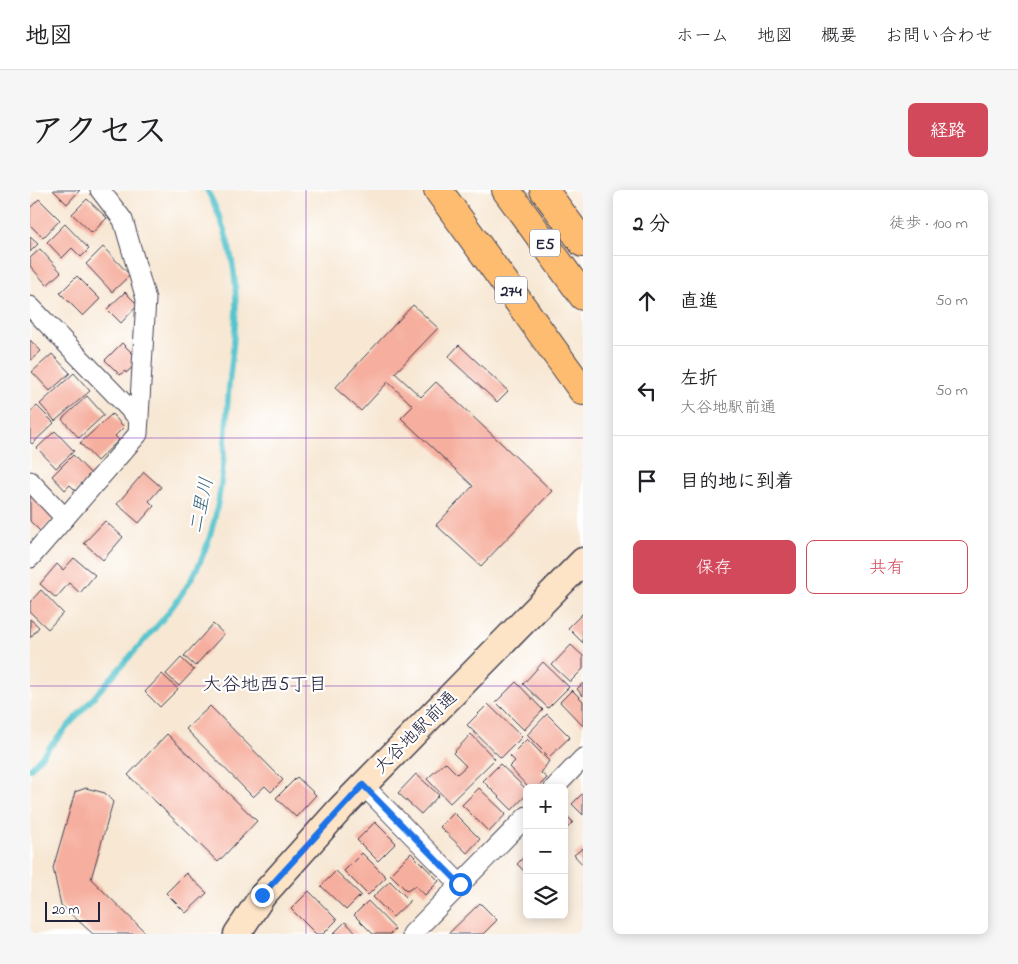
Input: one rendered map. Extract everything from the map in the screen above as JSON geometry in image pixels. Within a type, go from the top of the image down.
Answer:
[{"type":"highway","name":"274","points":[[438,190],[583,391]]},
{"type":"highway","name":"E5","points":[[506,190],[583,296]]},
{"type":"highway","name":"E5","points":[[544,190],[583,243]]},
{"type":"street","points":[[30,558],[138,434],[146,298],[123,220],[100,190]]},
{"type":"street","points":[[30,306],[139,419]]},
{"type":"street","points":[[30,481],[65,518]]},
{"type":"street","name":"大谷地駅前通","points":[[237,934],[262,895],[363,785],[583,561]]},
{"type":"street","points":[[558,784],[583,758]]},
{"type":"street","points":[[363,785],[460,884]]},
{"type":"street","points":[[412,934],[523,820]]},
{"type":"building","points":[[53,190],[80,190],[67,204]]},
{"type":"building","points":[[39,199],[60,220],[43,238],[30,225],[30,208]]},
{"type":"building","points":[[87,199],[107,218],[92,233],[72,214]]},
{"type":"building","points":[[65,224],[89,249],[81,257],[72,248],[62,258],[47,242]]},
{"type":"building","points":[[30,237],[38,244],[30,252]]},
{"type":"building","points":[[103,247],[130,275],[112,292],[86,264]]},
{"type":"building","points":[[40,249],[61,272],[47,285],[30,266],[30,258]]},
{"type":"building","points":[[77,276],[100,299],[83,316],[60,293]]},
{"type":"building","points":[[125,292],[138,305],[121,323],[107,309]]},
{"type":"building","points":[[413,305],[438,328],[395,373],[421,397],[436,382],[552,491],[481,566],[436,525],[473,486],[401,418],[413,406],[388,382],[361,411],[335,388]]},
{"type":"building","points":[[30,340],[41,351],[30,361]]},
{"type":"building","points":[[122,343],[137,358],[136,364],[126,373],[125,371],[120,375],[105,360]]},
{"type":"building","points":[[459,345],[508,391],[497,402],[448,357]]},
{"type":"building","points":[[52,354],[70,373],[50,391],[32,372]]},
{"type":"building","points":[[74,373],[90,391],[55,421],[40,404]]},
{"type":"building","points":[[87,396],[104,415],[79,438],[62,419]]},
{"type":"building","points":[[37,406],[54,423],[32,444],[30,442],[30,412]]},
{"type":"building","points":[[112,414],[124,427],[115,436],[119,440],[97,461],[80,443]]},
{"type":"building","points":[[55,431],[74,451],[56,468],[37,448]]},
{"type":"building","points":[[73,455],[92,475],[76,491],[70,485],[65,490],[52,476]]},
{"type":"building","points":[[144,472],[161,487],[149,501],[154,506],[139,523],[117,504]]},
{"type":"building","points":[[30,492],[54,518],[40,531],[30,521]]},
{"type":"building","points":[[105,521],[123,537],[103,560],[84,543]]},
{"type":"building","points":[[74,558],[95,575],[80,593],[69,583],[56,598],[40,584],[57,564],[63,570]]},
{"type":"building","points":[[41,590],[63,613],[48,629],[30,612],[30,602]]},
{"type":"building","points":[[583,613],[583,643],[568,628]]},
{"type":"building","points":[[30,619],[39,627],[30,638]]},
{"type":"building","points":[[213,624],[224,634],[195,666],[184,656]]},
{"type":"building","points":[[571,645],[583,656],[583,669],[570,682],[552,665]]},
{"type":"building","points":[[181,658],[194,670],[179,686],[166,674]]},
{"type":"building","points":[[543,662],[569,687],[548,708],[523,684]]},
{"type":"building","points":[[162,674],[178,689],[160,707],[145,692]]},
{"type":"building","points":[[516,682],[543,710],[524,730],[496,702]]},
{"type":"building","points":[[583,683],[583,696],[577,689]]},
{"type":"building","points":[[572,690],[583,701],[583,726],[560,702]]},
{"type":"building","points":[[488,704],[522,737],[501,758],[467,725]]},
{"type":"building","points":[[210,706],[283,780],[271,792],[265,786],[253,797],[186,729]]},
{"type":"building","points":[[547,714],[570,737],[549,757],[527,735]]},
{"type":"building","points":[[167,734],[257,821],[218,862],[128,775]]},
{"type":"building","points":[[471,734],[495,759],[450,803],[427,779],[445,762],[457,774],[466,766],[453,753]]},
{"type":"building","points":[[527,739],[549,761],[541,773],[547,778],[541,784],[525,784],[509,767],[515,761],[510,756]]},
{"type":"building","points":[[500,764],[523,786],[523,798],[512,810],[483,781]]},
{"type":"building","points":[[416,774],[439,795],[421,814],[398,793]]},
{"type":"building","points":[[297,777],[316,795],[296,817],[276,798]]},
{"type":"building","points":[[86,788],[105,793],[113,802],[91,879],[147,934],[93,934],[61,905],[53,868],[75,792]]},
{"type":"building","points":[[479,788],[506,814],[489,832],[462,805]]},
{"type":"building","points":[[583,793],[583,815],[572,804]]},
{"type":"building","points":[[454,813],[480,839],[467,853],[440,827]]},
{"type":"building","points":[[568,817],[573,822],[568,827]]},
{"type":"building","points":[[375,822],[396,843],[378,861],[357,840]]},
{"type":"building","points":[[583,848],[583,865],[574,855]]},
{"type":"building","points":[[362,853],[386,877],[368,895],[344,871]]},
{"type":"building","points":[[411,853],[439,881],[425,895],[415,886],[407,891],[390,874]]},
{"type":"building","points":[[523,858],[523,870],[517,864]]},
{"type":"building","points":[[336,871],[361,895],[346,910],[321,886]]},
{"type":"building","points":[[186,873],[207,893],[186,913],[166,893]]},
{"type":"building","points":[[390,881],[410,901],[393,917],[373,897]]},
{"type":"building","points":[[309,891],[337,920],[323,934],[316,934],[291,909]]},
{"type":"building","points":[[368,901],[395,929],[390,934],[373,934],[354,915]]},
{"type":"building","points":[[480,903],[497,920],[483,934],[448,934]]},
{"type":"building","points":[[345,922],[358,934],[333,934]]},
{"type":"waterway","name":"二里川","points":[[30,769],[170,610],[186,588],[204,554],[217,507],[221,483],[236,300],[234,272],[227,240],[221,220],[207,190]]},
{"type":"district","name":"大谷地西5丁目","points":[[265,683]]},
{"type":"route","points":[[262,895],[363,785],[460,884]]}]
